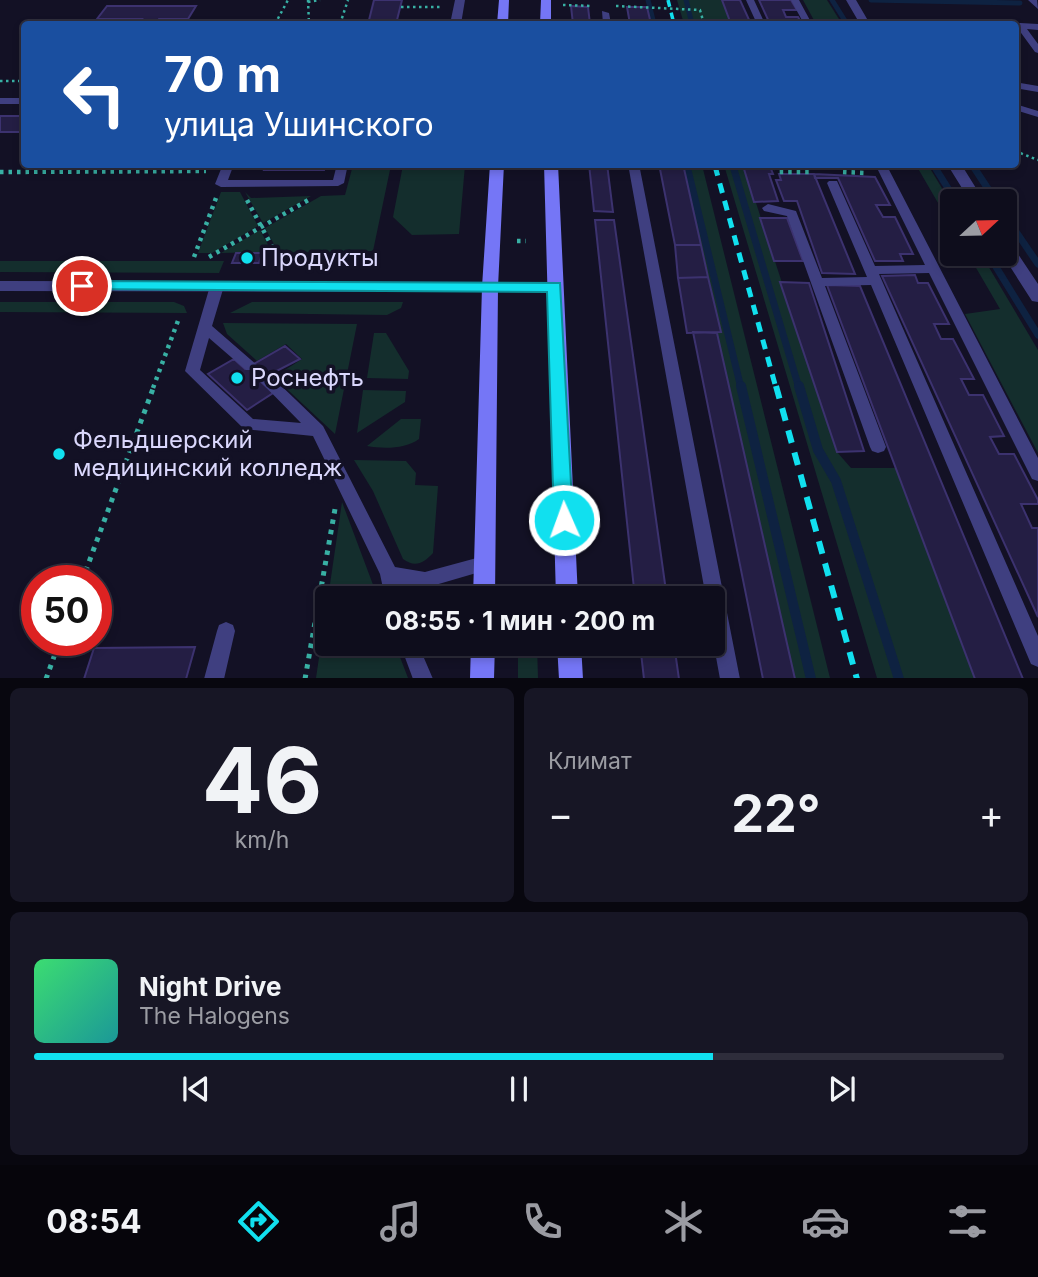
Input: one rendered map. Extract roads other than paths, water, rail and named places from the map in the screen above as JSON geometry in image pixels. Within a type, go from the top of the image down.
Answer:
[{"type":"main road","points":[[503,21],[504,0]]},
{"type":"main road","points":[[546,0],[546,21]]},
{"type":"main road","points":[[484,586],[490,287],[496,168]]},
{"type":"main road","points":[[551,168],[567,586]]},
{"type":"main road","points":[[482,656],[482,678]]},
{"type":"main road","points":[[570,656],[571,678]]},
{"type":"street","points":[[456,21],[460,0]]},
{"type":"street","points":[[851,0],[863,21]]},
{"type":"street","points":[[956,168],[970,189]]},
{"type":"street","points":[[1013,266],[1038,297]]},
{"type":"street","points":[[0,286],[555,287]]},
{"type":"lane","points":[[750,0],[760,21]]},
{"type":"lane","points":[[795,0],[806,21]]},
{"type":"lane","points":[[1032,0],[1038,6]]},
{"type":"lane","points":[[605,13],[606,21]]},
{"type":"lane","points":[[1038,27],[1020,26],[1038,50]]},
{"type":"lane","points":[[1019,86],[1038,89]]},
{"type":"lane","points":[[0,101],[21,101]]},
{"type":"lane","points":[[1019,108],[1038,114]]},
{"type":"lane","points":[[228,168],[221,184],[338,183],[342,168]]},
{"type":"lane","points":[[634,168],[730,678]]},
{"type":"lane","points":[[882,168],[1038,474]]},
{"type":"lane","points":[[833,183],[1038,658]]},
{"type":"lane","points":[[768,208],[792,214],[878,447]]},
{"type":"lane","points":[[818,282],[934,269]]},
{"type":"lane","points":[[217,286],[192,371],[249,425],[318,430]]},
{"type":"lane","points":[[204,327],[251,366]]},
{"type":"lane","points":[[263,377],[318,430],[341,472],[389,574],[392,586]]},
{"type":"lane","points":[[389,574],[425,580],[484,564]]},
{"type":"lane","points":[[214,678],[226,631]]},
{"type":"lane","points":[[415,656],[423,678]]},
{"type":"waterway","points":[[648,0],[653,21]]},
{"type":"waterway","points":[[686,0],[691,21]]},
{"type":"waterway","points":[[832,0],[845,21]]},
{"type":"waterway","points":[[871,0],[1020,3]]},
{"type":"waterway","points":[[687,168],[741,388]]},
{"type":"waterway","points":[[734,168],[799,388]]},
{"type":"waterway","points":[[935,168],[948,189]]},
{"type":"waterway","points":[[974,168],[988,189]]},
{"type":"waterway","points":[[1017,233],[1038,264]]},
{"type":"waterway","points":[[995,266],[1038,335]]},
{"type":"waterway","points":[[741,386],[811,678]]},
{"type":"waterway","points":[[799,386],[818,450],[836,481],[899,678]]},
{"type":"railway","points":[[668,0],[673,21]]},
{"type":"railway","points":[[716,168],[776,388]]},
{"type":"railway","points":[[776,386],[857,678]]},
{"type":"place","name":"Продукты","points":[[247,258]]},
{"type":"place","name":"Роснефть","points":[[237,378]]},
{"type":"place","name":"Фельдшерский медицинский колледж","points":[[59,454]]}]
